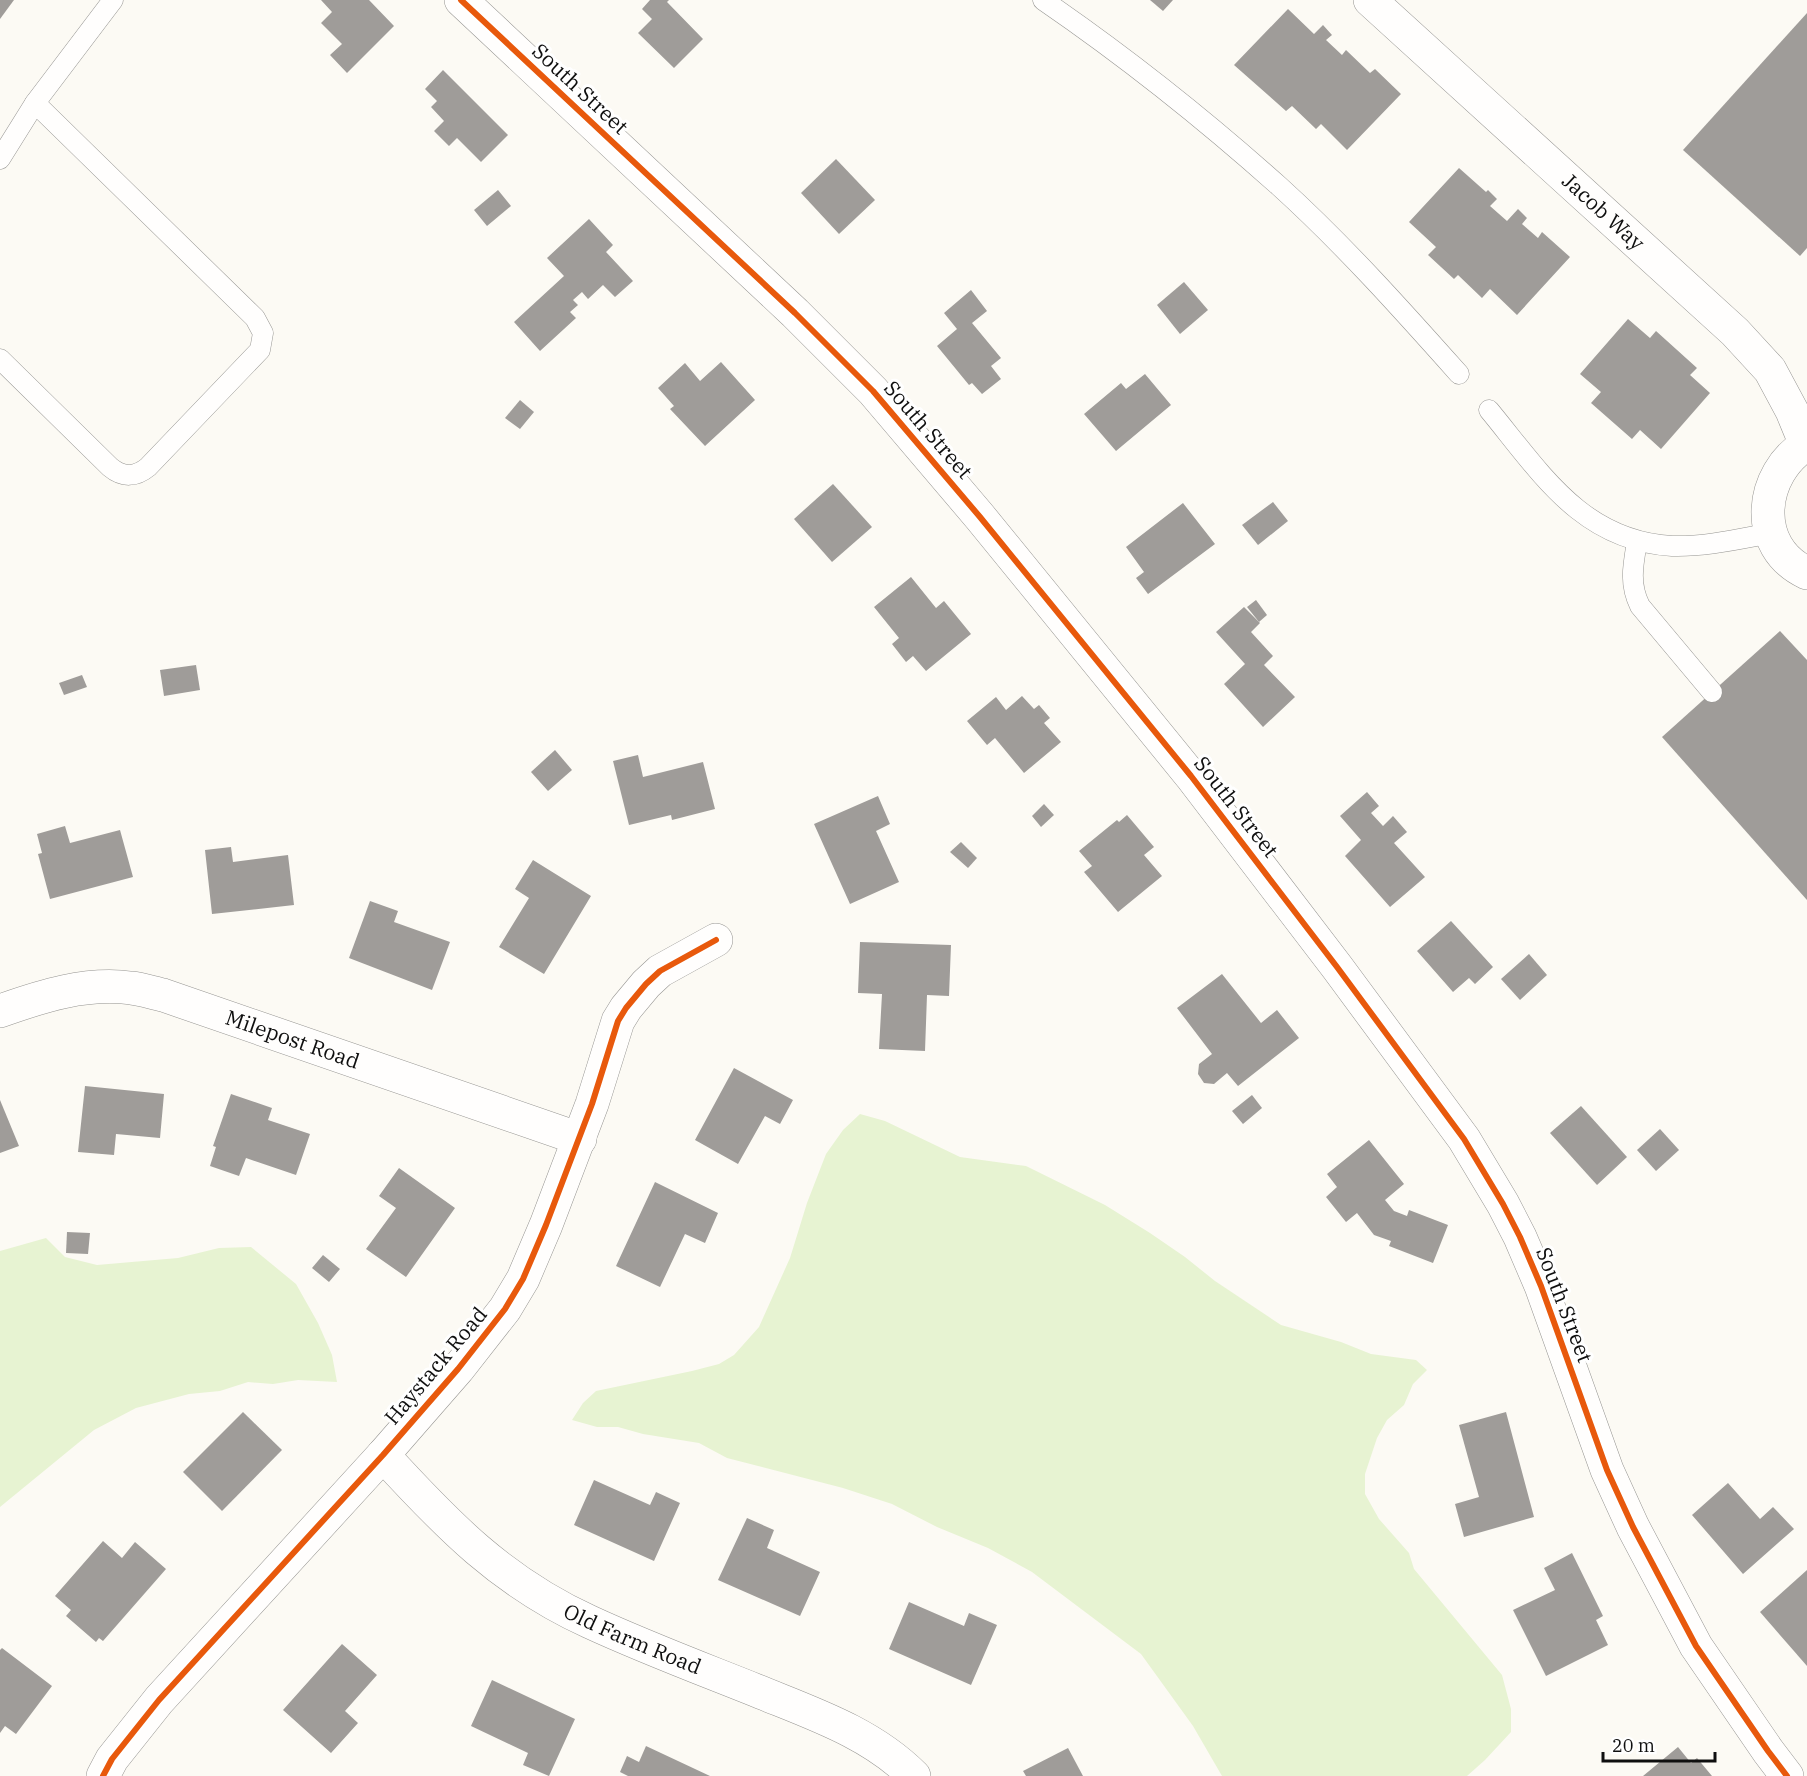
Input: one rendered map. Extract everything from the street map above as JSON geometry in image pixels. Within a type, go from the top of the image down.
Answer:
[{"type":"street","name":"South Street","points":[[461,0],[826,343],[873,391],[980,517],[1191,776],[1365,1004],[1483,1167],[1520,1237],[1541,1286],[1607,1470],[1633,1527],[1696,1646],[1787,1776]]},
{"type":"street","name":"Jacob Way","points":[[1370,0],[1758,355],[1778,383],[1807,445]]},
{"type":"street","points":[[1807,445],[1780,467],[1771,488],[1767,511],[1772,534],[1784,555],[1807,573]]},
{"type":"street","name":"Haystack Road","points":[[103,1776],[112,1759],[159,1700],[383,1455],[458,1369],[505,1309],[523,1279],[580,1139],[618,1021],[646,984],[660,971],[716,940]]},
{"type":"street","name":"Milepost Road","points":[[0,1011],[68,990],[131,988],[163,995],[580,1139]]},
{"type":"street","name":"Old Farm Road","points":[[383,1455],[451,1527],[513,1579],[547,1601],[622,1636],[847,1729],[885,1750],[914,1776]]},
{"type":"lane","points":[[0,159],[35,103],[113,0]]},
{"type":"lane","points":[[1043,0],[1136,65],[1280,187],[1355,262],[1459,374]]},
{"type":"lane","points":[[0,359],[110,467],[120,474],[132,475],[148,467],[195,419],[256,355],[263,340],[262,328],[255,318],[35,103]]},
{"type":"lane","points":[[1488,410],[1556,490],[1578,511],[1595,524],[1636,542],[1673,546],[1698,545],[1772,534]]},
{"type":"lane","points":[[1636,542],[1632,581],[1640,606],[1712,692]]},
{"type":"green space","points":[[860,1114],[885,1121],[960,1157],[1026,1166],[1105,1205],[1150,1233],[1215,1281],[1281,1325],[1341,1342],[1371,1354],[1416,1360],[1427,1370],[1413,1384],[1404,1405],[1387,1420],[1377,1438],[1365,1474],[1365,1494],[1379,1519],[1409,1553],[1414,1569],[1502,1675],[1511,1709],[1511,1732],[1485,1760],[1467,1776],[1222,1776],[1193,1726],[1141,1654],[1032,1572],[988,1548],[937,1527],[892,1504],[843,1488],[727,1458],[699,1443],[643,1434],[618,1427],[597,1427],[572,1420],[583,1403],[596,1391],[719,1364],[734,1355],[759,1327],[790,1258],[807,1203],[826,1154],[843,1130]]},
{"type":"green space","points":[[46,1238],[65,1257],[97,1265],[178,1258],[219,1248],[251,1247],[296,1284],[318,1323],[332,1355],[337,1382],[298,1380],[273,1384],[248,1382],[220,1391],[189,1394],[136,1408],[94,1430],[0,1507],[0,1251]]},
{"type":"building","points":[[0,0],[14,0],[0,19]]},
{"type":"building","points":[[321,0],[369,0],[394,26],[347,73],[330,55],[342,44],[321,23],[332,12]]},
{"type":"building","points":[[650,0],[669,0],[667,2],[703,39],[674,68],[638,33],[652,19],[642,9]]},
{"type":"building","points":[[1150,0],[1173,0],[1163,11]]},
{"type":"building","points":[[1288,9],[1314,34],[1323,25],[1332,35],[1326,40],[1342,55],[1346,50],[1370,73],[1375,69],[1401,94],[1347,150],[1321,124],[1316,129],[1292,106],[1286,111],[1234,65]]},
{"type":"building","points":[[1807,13],[1807,248],[1800,256],[1683,150]]},
{"type":"building","points":[[443,70],[508,135],[481,162],[457,138],[449,146],[434,131],[444,121],[431,107],[437,101],[425,89]]},
{"type":"building","points":[[836,159],[875,200],[839,234],[801,193]]},
{"type":"building","points":[[1459,168],[1497,199],[1490,206],[1507,221],[1518,209],[1527,218],[1522,224],[1538,238],[1542,232],[1570,257],[1517,315],[1490,289],[1482,298],[1458,275],[1454,279],[1428,255],[1436,247],[1409,222]]},
{"type":"building","points":[[498,190],[511,206],[487,226],[474,210]]},
{"type":"building","points":[[589,219],[613,245],[606,252],[633,281],[615,297],[603,285],[588,299],[582,292],[573,300],[578,305],[570,312],[576,318],[540,351],[514,322],[564,276],[547,258]]},
{"type":"building","points":[[1184,282],[1208,310],[1180,334],[1157,305]]},
{"type":"building","points":[[971,290],[987,311],[972,323],[1001,358],[991,366],[1001,379],[982,394],[972,383],[969,385],[937,346],[957,329],[944,313]]},
{"type":"building","points":[[1628,319],[1650,338],[1656,331],[1697,368],[1690,375],[1710,393],[1661,449],[1640,430],[1632,439],[1591,403],[1601,392],[1580,374]]},
{"type":"building","points":[[721,362],[755,400],[705,446],[670,409],[674,406],[658,388],[685,363],[700,381]]},
{"type":"building","points":[[1145,374],[1171,405],[1116,451],[1084,414],[1121,383],[1126,389]]},
{"type":"building","points":[[520,400],[534,412],[520,429],[505,418]]},
{"type":"building","points":[[833,484],[872,527],[832,562],[794,519]]},
{"type":"building","points":[[1273,502],[1288,521],[1258,545],[1242,525]]},
{"type":"building","points":[[1183,503],[1215,544],[1148,594],[1136,578],[1144,572],[1126,547]]},
{"type":"building","points":[[911,577],[936,608],[944,601],[971,634],[926,671],[913,656],[906,662],[892,644],[899,638],[874,607]]},
{"type":"building","points":[[1256,600],[1267,615],[1259,622],[1247,607]]},
{"type":"building","points":[[1244,607],[1260,623],[1251,632],[1273,656],[1264,665],[1295,697],[1263,727],[1224,684],[1245,664],[1216,632]]},
{"type":"building","points":[[1780,631],[1807,660],[1807,900],[1662,737]]},
{"type":"building","points":[[196,665],[200,690],[164,696],[160,670]]},
{"type":"building","points":[[82,675],[87,687],[64,695],[59,683]]},
{"type":"building","points":[[1022,696],[1034,709],[1039,705],[1050,718],[1044,723],[1061,742],[1024,773],[995,738],[987,745],[967,721],[996,697],[1006,710]]},
{"type":"building","points":[[555,750],[572,770],[548,791],[531,772]]},
{"type":"building","points":[[638,755],[643,777],[703,762],[715,809],[672,820],[671,815],[629,825],[613,761]]},
{"type":"building","points":[[1367,792],[1379,806],[1371,813],[1383,826],[1393,816],[1407,832],[1394,843],[1425,877],[1390,907],[1345,856],[1361,840],[1340,816]]},
{"type":"building","points":[[878,796],[890,824],[876,831],[899,882],[850,904],[814,824]]},
{"type":"building","points":[[1044,804],[1054,815],[1041,827],[1032,816]]},
{"type":"building","points":[[1127,815],[1154,847],[1144,855],[1162,876],[1118,912],[1084,872],[1092,866],[1079,851],[1117,820],[1119,822]]},
{"type":"building","points":[[65,826],[70,843],[120,830],[133,877],[50,899],[38,854],[42,853],[37,834]]},
{"type":"building","points":[[961,842],[977,858],[968,868],[950,852]]},
{"type":"building","points":[[231,847],[233,862],[288,855],[294,905],[212,914],[205,850]]},
{"type":"building","points":[[533,860],[591,896],[544,974],[499,947],[529,898],[515,889]]},
{"type":"building","points":[[370,901],[398,911],[394,922],[450,942],[432,990],[349,958]]},
{"type":"building","points":[[1451,921],[1493,967],[1475,984],[1469,978],[1453,992],[1417,951]]},
{"type":"building","points":[[860,942],[951,945],[949,996],[927,995],[925,1051],[879,1049],[882,994],[858,993]]},
{"type":"building","points":[[1529,954],[1547,975],[1520,1000],[1501,979]]},
{"type":"building","points":[[1222,974],[1261,1023],[1277,1010],[1299,1038],[1238,1086],[1227,1073],[1214,1084],[1204,1083],[1198,1074],[1199,1064],[1212,1054],[1177,1008]]},
{"type":"building","points":[[734,1068],[793,1100],[780,1124],[765,1116],[738,1164],[695,1140]]},
{"type":"building","points":[[85,1086],[164,1094],[160,1138],[116,1134],[114,1155],[78,1152]]},
{"type":"building","points":[[231,1094],[272,1108],[268,1120],[310,1134],[296,1175],[246,1158],[239,1176],[210,1166],[216,1147],[213,1146]]},
{"type":"building","points":[[1252,1095],[1262,1108],[1243,1124],[1232,1111]]},
{"type":"building","points":[[0,1100],[19,1146],[0,1153]]},
{"type":"building","points":[[1581,1106],[1627,1157],[1597,1185],[1550,1133]]},
{"type":"building","points":[[1660,1129],[1679,1150],[1656,1171],[1637,1150]]},
{"type":"building","points":[[1369,1140],[1404,1184],[1385,1200],[1394,1211],[1407,1216],[1409,1210],[1448,1225],[1433,1263],[1389,1246],[1391,1241],[1374,1235],[1357,1213],[1346,1222],[1326,1197],[1337,1187],[1327,1174]]},
{"type":"building","points":[[399,1168],[455,1208],[406,1277],[366,1249],[396,1208],[379,1196]]},
{"type":"building","points":[[655,1182],[718,1213],[705,1243],[685,1234],[660,1287],[616,1266]]},
{"type":"building","points":[[67,1232],[90,1233],[88,1254],[66,1253]]},
{"type":"building","points":[[323,1255],[340,1269],[329,1282],[312,1268]]},
{"type":"building","points":[[243,1412],[282,1450],[222,1511],[183,1472]]},
{"type":"building","points":[[1506,1412],[1534,1517],[1464,1537],[1455,1504],[1479,1497],[1459,1425]]},
{"type":"building","points":[[594,1480],[650,1505],[656,1492],[680,1503],[654,1561],[574,1525]]},
{"type":"building","points":[[1728,1483],[1760,1519],[1773,1507],[1794,1529],[1743,1574],[1692,1515]]},
{"type":"building","points":[[747,1518],[774,1530],[767,1548],[820,1572],[800,1616],[718,1580]]},
{"type":"building","points":[[103,1541],[122,1558],[135,1542],[166,1569],[103,1641],[99,1638],[96,1642],[66,1616],[71,1610],[55,1596]]},
{"type":"building","points":[[1572,1553],[1603,1616],[1596,1620],[1608,1645],[1546,1676],[1513,1610],[1555,1590],[1544,1568]]},
{"type":"building","points":[[1807,1570],[1807,1666],[1760,1612]]},
{"type":"building","points":[[909,1602],[964,1626],[969,1613],[997,1625],[971,1685],[889,1649]]},
{"type":"building","points":[[342,1644],[377,1675],[345,1711],[358,1723],[331,1753],[283,1710]]},
{"type":"building","points":[[2,1648],[52,1686],[16,1734],[5,1726],[0,1733],[0,1650]]},
{"type":"building","points":[[492,1680],[575,1719],[549,1776],[523,1765],[528,1753],[471,1726]]},
{"type":"building","points":[[646,1746],[710,1776],[628,1776],[620,1772],[627,1756],[639,1762]]},
{"type":"building","points":[[1678,1747],[1691,1763],[1697,1758],[1712,1776],[1643,1776]]},
{"type":"building","points":[[1068,1748],[1083,1776],[1026,1776],[1023,1771]]},
{"type":"cycle path","points":[[461,0],[795,313],[873,391],[980,517],[1191,776],[1337,967],[1464,1139],[1503,1204],[1541,1286],[1607,1470],[1633,1527],[1696,1646],[1787,1776]]},
{"type":"cycle path","points":[[103,1776],[112,1759],[159,1700],[383,1455],[458,1369],[505,1309],[523,1279],[546,1225],[592,1104],[618,1021],[646,984],[660,971],[716,940]]}]
